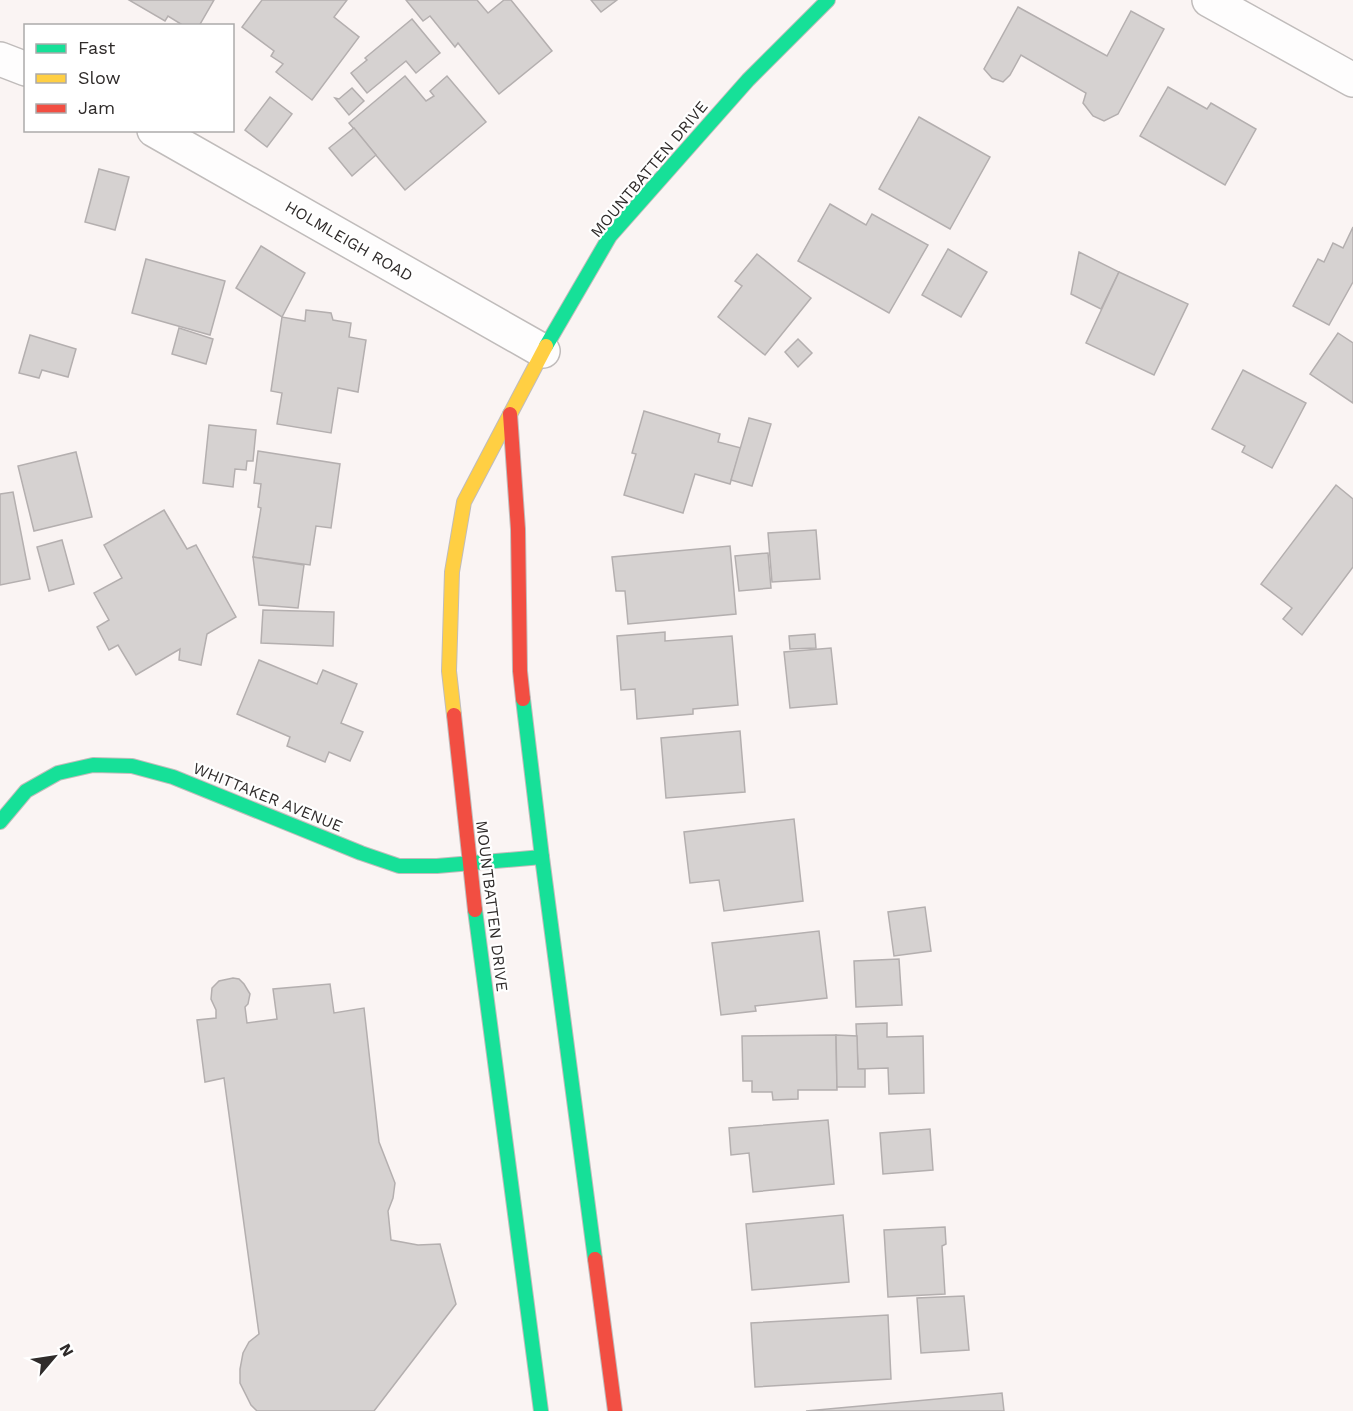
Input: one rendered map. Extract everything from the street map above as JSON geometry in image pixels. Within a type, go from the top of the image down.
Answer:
[{"type":"main road","name":"MOUNTBATTEN DRIVE","points":[[541,1411],[469,863],[449,671],[452,572],[464,502],[543,351],[610,236],[748,80],[828,0]]},
{"type":"main road","points":[[510,414],[518,529],[520,671],[542,857],[615,1411]]},
{"type":"main road","name":"WHITTAKER AVENUE","points":[[0,822],[26,790],[58,773],[93,765],[132,766],[172,777],[399,866],[437,866],[542,857]]},
{"type":"street","points":[[1209,0],[1353,80]]},
{"type":"street","points":[[0,59],[24,68]]},
{"type":"street","name":"HOLMLEIGH ROAD","points":[[158,132],[543,351]]},
{"type":"building","points":[[129,0],[214,0],[200,24],[181,24],[168,16],[165,21]]},
{"type":"building","points":[[262,0],[347,0],[334,17],[359,37],[312,100],[276,72],[283,64],[271,56],[274,51],[242,27]]},
{"type":"building","points":[[406,0],[477,0],[488,13],[504,0],[511,0],[552,51],[499,94],[458,43],[455,47],[430,16],[423,21]]},
{"type":"building","points":[[591,0],[617,0],[601,12]]},
{"type":"building","points":[[1018,7],[1107,56],[1131,11],[1164,29],[1118,114],[1104,121],[1093,116],[1083,103],[1086,93],[1021,55],[1010,75],[1003,82],[992,78],[984,69]]},
{"type":"building","points":[[412,19],[440,53],[416,73],[406,61],[367,93],[351,73],[367,60],[365,58]]},
{"type":"building","points":[[405,76],[426,101],[434,96],[430,91],[447,76],[486,122],[405,190],[349,123]]},
{"type":"building","points":[[1168,87],[1207,109],[1211,103],[1256,129],[1225,185],[1140,136]]},
{"type":"building","points":[[352,88],[364,101],[349,115],[335,98],[339,99]]},
{"type":"building","points":[[270,97],[292,114],[267,147],[245,130]]},
{"type":"building","points":[[919,117],[990,157],[950,229],[879,189]]},
{"type":"building","points":[[354,128],[376,155],[352,176],[329,148]]},
{"type":"building","points":[[99,169],[129,177],[115,230],[85,222]]},
{"type":"building","points":[[830,204],[866,225],[872,214],[928,245],[889,313],[798,261]]},
{"type":"building","points":[[1353,227],[1353,282],[1329,325],[1293,306],[1318,259],[1324,262],[1333,243],[1343,248]]},
{"type":"building","points":[[261,246],[305,273],[282,317],[236,288]]},
{"type":"building","points":[[948,249],[987,272],[961,317],[922,295]]},
{"type":"building","points":[[1079,252],[1119,272],[1101,309],[1071,294]]},
{"type":"building","points":[[757,254],[811,298],[765,355],[718,317],[742,286],[735,281]]},
{"type":"building","points":[[146,259],[225,281],[210,335],[132,313]]},
{"type":"building","points":[[1119,272],[1188,304],[1154,375],[1086,343]]},
{"type":"building","points":[[306,310],[331,313],[333,320],[351,323],[349,337],[366,340],[358,392],[338,388],[331,433],[277,424],[282,393],[271,391],[282,317],[305,321]]},
{"type":"building","points":[[179,328],[213,339],[206,364],[172,354]]},
{"type":"building","points":[[1338,333],[1353,343],[1353,403],[1310,374]]},
{"type":"building","points":[[30,335],[76,349],[68,377],[42,370],[39,378],[19,373]]},
{"type":"building","points":[[798,339],[812,353],[798,367],[785,352]]},
{"type":"building","points":[[1243,370],[1306,403],[1272,468],[1242,452],[1245,446],[1212,429]]},
{"type":"building","points":[[644,411],[720,434],[718,442],[741,448],[730,484],[695,474],[683,513],[624,495],[636,454],[632,453]]},
{"type":"building","points":[[749,418],[771,424],[752,486],[731,480]]},
{"type":"building","points":[[209,425],[256,430],[253,461],[247,461],[246,470],[235,469],[233,487],[203,483]]},
{"type":"building","points":[[258,451],[340,464],[331,528],[316,526],[310,565],[253,557],[261,508],[258,507],[261,484],[254,483]]},
{"type":"building","points":[[76,452],[92,517],[34,531],[18,466]]},
{"type":"building","points":[[1336,485],[1353,499],[1353,567],[1302,635],[1283,619],[1292,608],[1261,584]]},
{"type":"building","points":[[13,492],[30,579],[0,585],[0,494]]},
{"type":"building","points":[[164,510],[187,549],[196,545],[236,617],[207,634],[201,665],[179,660],[180,649],[136,675],[118,645],[109,650],[97,627],[109,620],[94,593],[122,578],[104,545]]},
{"type":"building","points":[[816,530],[820,579],[772,582],[768,533]]},
{"type":"building","points":[[62,540],[74,584],[49,591],[37,547]]},
{"type":"building","points":[[730,546],[736,614],[628,624],[625,591],[616,591],[612,557]]},
{"type":"building","points":[[768,553],[771,588],[739,591],[735,556]]},
{"type":"building","points":[[253,557],[304,565],[298,608],[259,605]]},
{"type":"building","points":[[263,610],[334,612],[333,646],[261,643]]},
{"type":"building","points":[[665,632],[665,641],[732,636],[738,705],[693,709],[693,714],[637,719],[635,689],[621,690],[617,636]]},
{"type":"building","points":[[815,634],[816,648],[790,649],[789,636]]},
{"type":"building","points":[[831,648],[837,704],[790,708],[784,652]]},
{"type":"building","points":[[259,660],[317,684],[323,670],[357,684],[341,723],[363,732],[350,761],[329,752],[325,762],[287,746],[290,737],[237,714]]},
{"type":"building","points":[[740,731],[745,792],[666,798],[661,738]]},
{"type":"building","points":[[794,819],[803,901],[724,911],[719,880],[690,883],[684,832]]},
{"type":"building","points":[[925,907],[931,951],[894,956],[888,912]]},
{"type":"building","points":[[819,931],[827,998],[755,1006],[756,1011],[721,1015],[712,943]]},
{"type":"building","points":[[899,959],[902,1005],[856,1007],[854,961]]},
{"type":"building","points":[[239,979],[250,994],[245,1007],[247,1023],[277,1019],[273,989],[330,984],[334,1013],[364,1008],[379,1142],[395,1183],[388,1211],[391,1240],[418,1245],[440,1244],[456,1304],[374,1411],[257,1411],[251,1405],[240,1383],[243,1353],[249,1342],[259,1334],[224,1078],[205,1082],[197,1020],[216,1018],[216,1010],[211,999],[212,988],[219,981]]},
{"type":"building","points":[[887,1023],[887,1037],[923,1036],[924,1093],[889,1094],[888,1068],[858,1069],[856,1024]]},
{"type":"building","points":[[836,1035],[837,1090],[798,1090],[798,1099],[773,1100],[772,1092],[752,1092],[752,1081],[743,1081],[742,1036]]},
{"type":"building","points":[[836,1035],[857,1036],[858,1069],[865,1069],[865,1087],[837,1087]]},
{"type":"building","points":[[828,1120],[834,1184],[753,1192],[749,1153],[731,1155],[729,1128]]},
{"type":"building","points":[[930,1129],[933,1170],[883,1174],[880,1133]]},
{"type":"building","points":[[843,1215],[849,1282],[752,1290],[746,1224]]},
{"type":"building","points":[[945,1227],[946,1244],[942,1246],[945,1294],[888,1297],[884,1230]]},
{"type":"building","points":[[964,1296],[969,1350],[921,1353],[917,1298]]},
{"type":"building","points":[[888,1315],[891,1379],[755,1387],[751,1323]]},
{"type":"building","points":[[1002,1393],[1004,1411],[806,1411]]},
{"type":"traffic: fast","points":[[546,346],[610,236],[748,80],[828,0]]},
{"type":"traffic: fast","points":[[523,699],[595,1259]]},
{"type":"traffic: fast","points":[[0,822],[26,791],[58,773],[93,765],[132,766],[173,777],[361,853],[399,866],[437,866],[542,857]]},
{"type":"traffic: fast","points":[[475,910],[541,1411]]},
{"type":"traffic: slow","points":[[454,715],[449,671],[452,572],[464,502],[546,346]]},
{"type":"traffic: jam","points":[[510,414],[518,529],[520,671],[523,699]]},
{"type":"traffic: jam","points":[[454,715],[475,910]]},
{"type":"traffic: jam","points":[[595,1259],[615,1411]]}]
